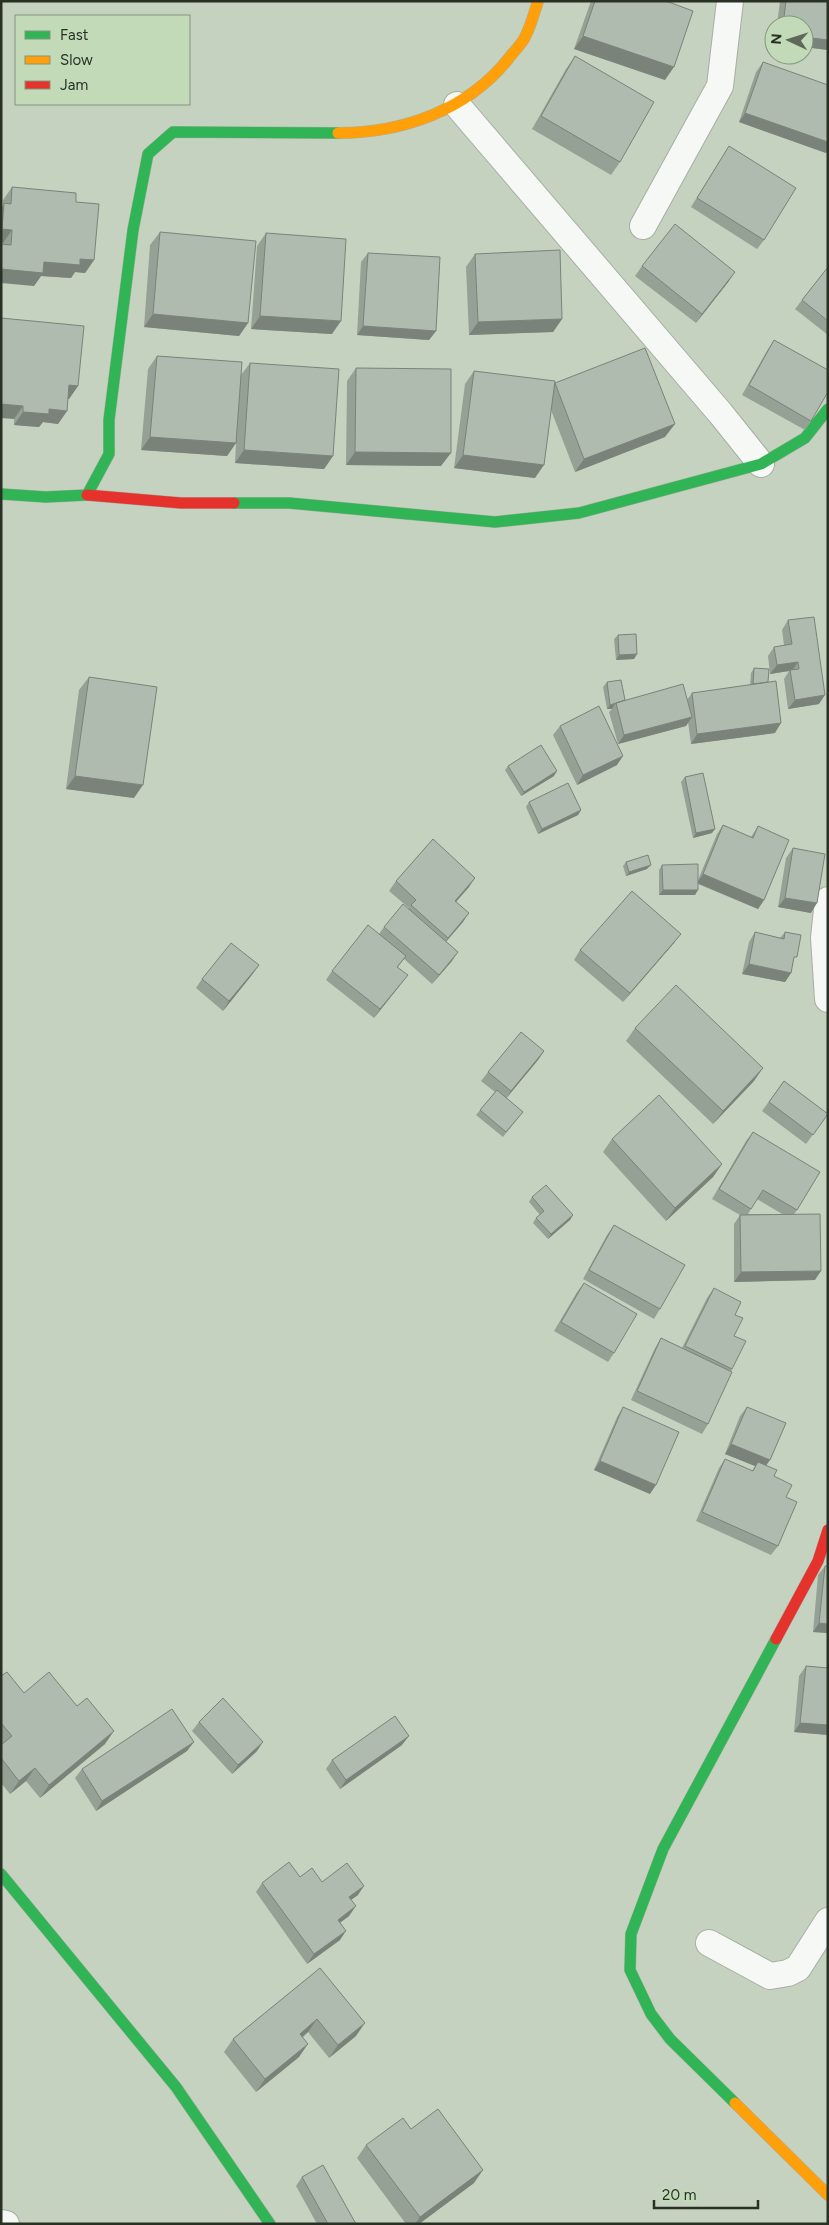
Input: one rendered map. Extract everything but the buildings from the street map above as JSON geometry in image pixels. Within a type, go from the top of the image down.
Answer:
[{"type":"street","points":[[87,495],[109,454],[109,420],[133,230],[148,154],[173,132],[354,134],[407,125],[458,105],[498,72],[525,38],[538,1]]},
{"type":"street","points":[[643,226],[720,86],[730,1]]},
{"type":"street","points":[[458,105],[761,464]]},
{"type":"street","points":[[1,494],[46,497],[87,495],[181,503],[289,503],[495,522],[579,513],[761,464],[816,435],[828,409]]},
{"type":"street","points":[[828,900],[824,938],[828,999]]},
{"type":"street","points":[[828,1530],[818,1561],[663,1848],[631,1934],[630,1970],[651,2014],[670,2038],[828,2195]]},
{"type":"street","points":[[1,1874],[176,2087],[270,2224]]},
{"type":"street","points":[[709,1943],[770,1976],[788,1974],[798,1968],[828,1921]]},
{"type":"street","points":[[1,2223],[6,2224]]},
{"type":"traffic: fast","points":[[1,494],[46,497],[87,495],[109,454],[109,420],[133,230],[148,154],[173,132],[338,133]]},
{"type":"traffic: fast","points":[[234,503],[289,503],[495,522],[579,513],[761,464],[805,438],[828,409]]},
{"type":"traffic: fast","points":[[735,2103],[670,2039],[651,2014],[630,1970],[631,1934],[663,1849],[776,1639]]},
{"type":"traffic: fast","points":[[1,1874],[176,2087],[270,2224]]},
{"type":"traffic: slow","points":[[338,133],[386,129],[410,123],[454,105],[474,92],[493,76],[522,42],[538,1]]},
{"type":"traffic: slow","points":[[735,2103],[828,2195]]},
{"type":"traffic: jam","points":[[87,495],[181,503],[234,503]]},
{"type":"traffic: jam","points":[[776,1639],[818,1561],[828,1530]]}]
